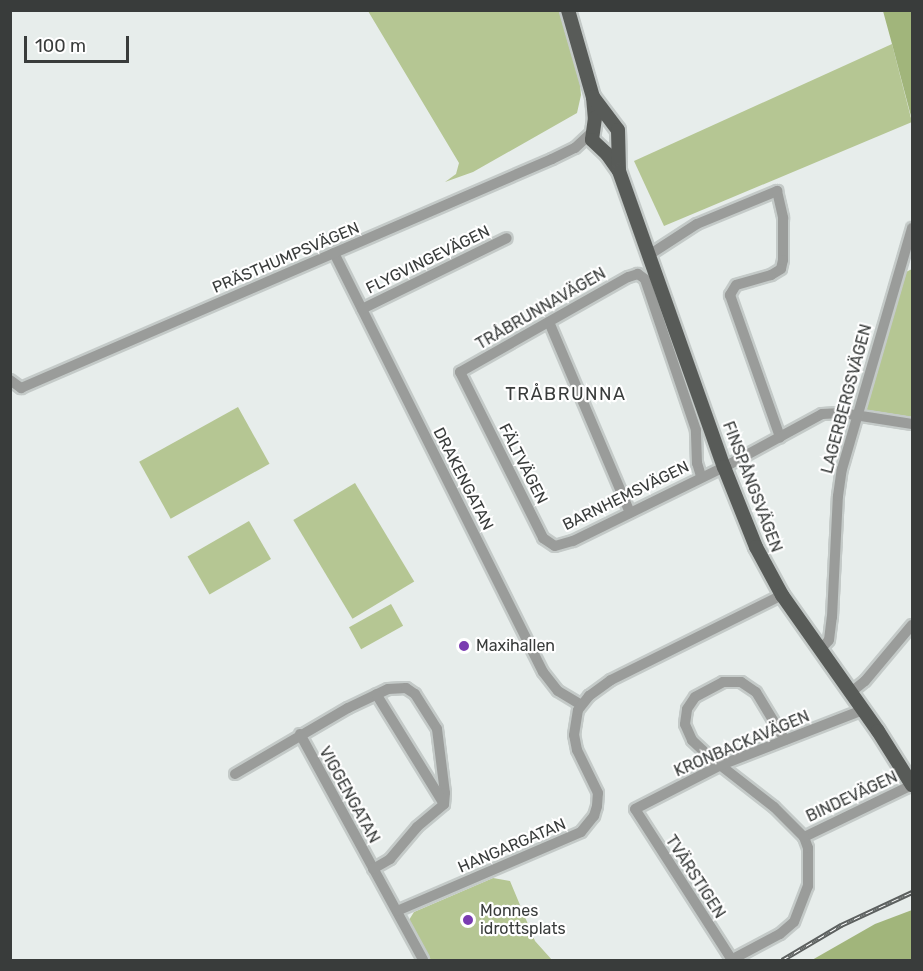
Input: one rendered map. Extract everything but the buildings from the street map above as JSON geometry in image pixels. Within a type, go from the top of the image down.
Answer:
[{"type":"main road","name":"FINSPÅNGSVÄGEN","points":[[568,10],[593,97],[596,138],[619,171],[724,467],[756,547],[782,595],[864,710],[912,785]]},
{"type":"main road","name":"FINSPÅNGSVÄGEN","points":[[593,97],[618,130],[619,171]]},
{"type":"main road","points":[[610,122],[603,121],[596,138],[609,148],[617,141]]},
{"type":"street","name":"PRÄSTHUMPSVÄGEN","points":[[10,380],[21,388],[596,138]]},
{"type":"street","points":[[649,255],[697,224],[777,191],[783,218],[781,269],[771,275],[736,285],[730,295],[780,436]]},
{"type":"street","name":"LAGERBERGSVÄGEN","points":[[820,650],[827,645],[830,634],[835,588],[839,484],[856,416],[912,228]]},
{"type":"street","name":"FLYGVINGEVÄGEN","points":[[362,309],[507,238]]},
{"type":"street","name":"DRAKENGATAN","points":[[334,253],[543,672],[558,691],[581,705]]},
{"type":"street","name":"TRÅBRUNNAVÄGEN","points":[[460,372],[638,274],[645,279],[696,430],[699,446],[697,463],[702,476]]},
{"type":"street","points":[[549,322],[630,513]]},
{"type":"street","name":"FÄLTVÄGEN","points":[[460,372],[543,538]]},
{"type":"street","name":"BARNHEMSVÄGEN","points":[[543,538],[555,546],[573,541],[724,467],[822,414],[835,412],[912,424]]},
{"type":"street","points":[[581,705],[602,685],[782,595]]},
{"type":"street","points":[[850,693],[865,681],[912,625]]},
{"type":"street","points":[[732,960],[780,934],[799,914],[809,878],[808,848],[804,837],[759,794],[692,740],[685,717],[695,697],[723,682],[741,682],[756,692],[785,740]]},
{"type":"street","points":[[235,774],[300,734],[376,694],[388,689],[406,688],[416,694],[431,715],[440,739],[444,804]]},
{"type":"street","points":[[376,694],[444,804]]},
{"type":"street","name":"HANGARGATAN","points":[[398,911],[571,837],[588,825],[597,806],[598,793],[574,742],[574,726],[581,705]]},
{"type":"street","name":"KRONBACKAVÄGEN","points":[[635,809],[721,765],[864,710]]},
{"type":"street","name":"VIGGENGATAN","points":[[300,734],[398,911]]},
{"type":"street","name":"BINDEVÄGEN","points":[[804,837],[912,785]]},
{"type":"street","name":"VIGGENGATAN","points":[[374,869],[390,859],[417,827],[444,804]]},
{"type":"street","name":"TVÄRSTIGEN","points":[[635,809],[732,960]]},
{"type":"street","points":[[398,911],[423,960]]},
{"type":"green space","points":[[368,11],[559,11],[579,73],[581,95],[577,113],[473,172],[445,182],[456,174],[459,163]]},
{"type":"green space","points":[[883,11],[912,11],[912,120],[892,44]]},
{"type":"green space","points":[[892,44],[912,122],[664,226],[634,161]]},
{"type":"green space","points":[[912,269],[912,419],[862,412],[906,272]]},
{"type":"green space","points":[[238,407],[270,464],[171,519],[139,462]]},
{"type":"green space","points":[[355,483],[414,582],[353,619],[293,520]]},
{"type":"green space","points":[[249,521],[271,559],[210,595],[188,556]]},
{"type":"green space","points":[[391,604],[403,626],[361,649],[349,627]]},
{"type":"green space","name":"Monnes idrottsplats","points":[[493,878],[510,881],[535,941],[552,960],[431,960],[409,920],[414,912]]},
{"type":"green space","points":[[912,910],[912,960],[812,960],[875,924]]},
{"type":"railway","points":[[782,960],[841,925],[912,892]]},
{"type":"place","name":"Maxihallen","points":[[464,646]]},
{"type":"place","name":"Monnes idrottsplats","points":[[468,920]]},
{"type":"district","name":"TRÅBRUNNA","points":[[566,394]]}]
